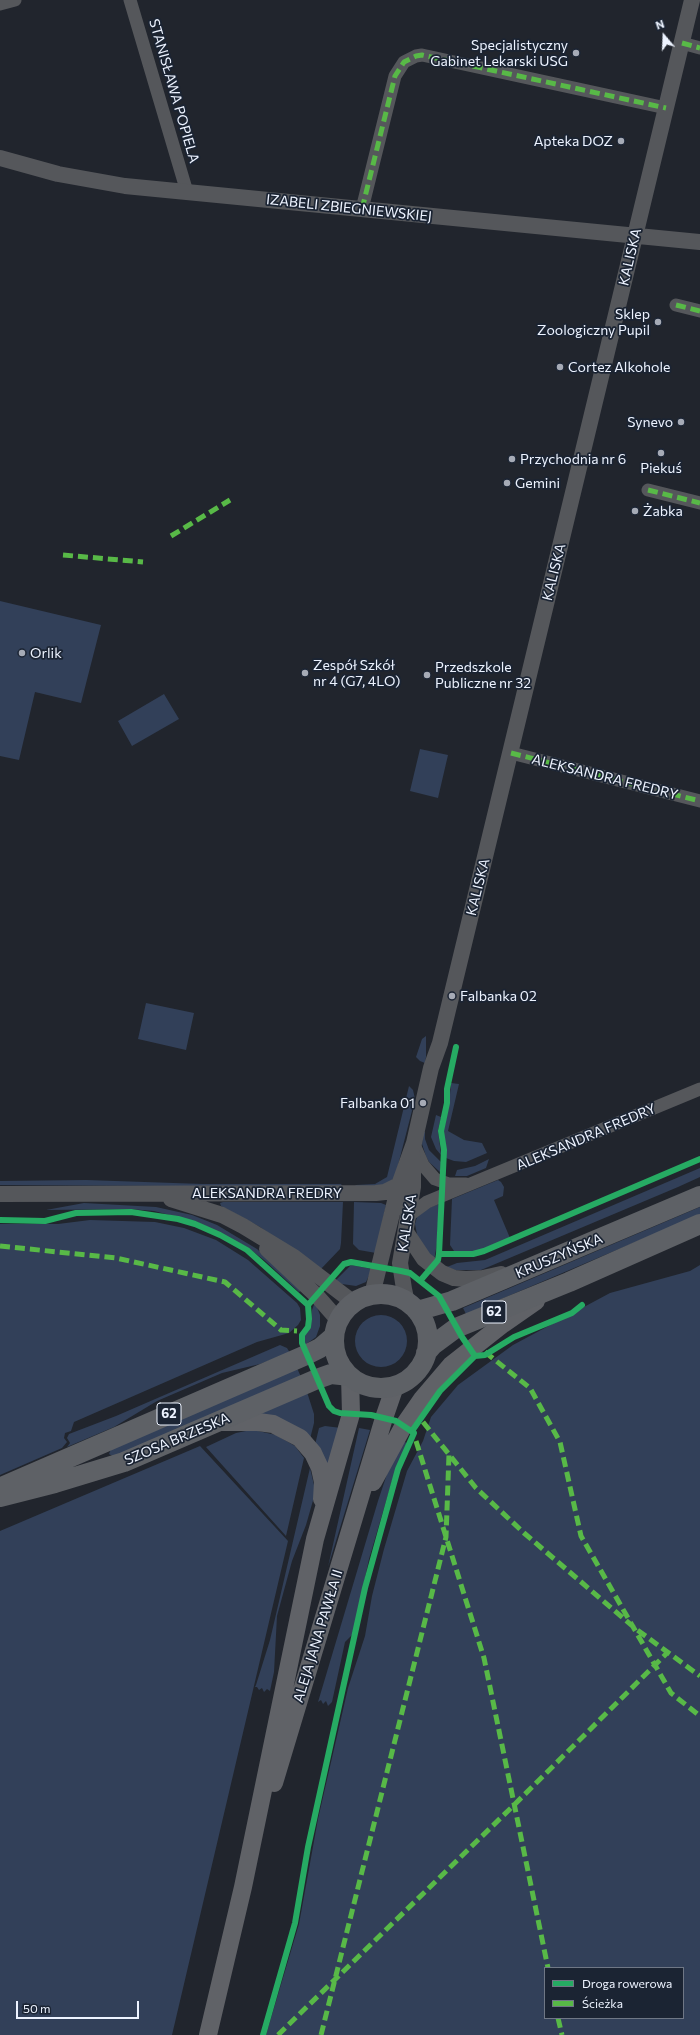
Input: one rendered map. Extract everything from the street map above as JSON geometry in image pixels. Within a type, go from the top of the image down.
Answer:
[{"type":"main road","name":"KRUSZYŃSKA","points":[[412,1307],[452,1301],[700,1196]]},
{"type":"main road","name":"KRUSZYŃSKA","points":[[426,1353],[433,1345],[456,1328],[569,1282],[700,1224]]},
{"type":"main road","points":[[344,1549],[370,1488],[386,1457],[404,1425],[435,1383],[451,1365],[477,1343],[512,1317],[569,1282]]},
{"type":"main road","points":[[363,1299],[391,1296],[412,1307]]},
{"type":"main road","name":"62","points":[[363,1299],[337,1328],[336,1352],[339,1361],[350,1376],[360,1383],[371,1387],[396,1386],[406,1381],[415,1374],[426,1353],[428,1345],[426,1328],[412,1307]]},
{"type":"main road","name":"SZOSA BRZESKA","points":[[0,1488],[306,1355],[320,1348],[337,1328]]},
{"type":"main road","name":"SZOSA BRZESKA","points":[[0,1497],[102,1469],[176,1441],[331,1374],[350,1376]]},
{"type":"main road","name":"ALEJA JANA PAWŁA II","points":[[208,2035],[243,1887],[315,1539],[351,1414],[350,1376]]},
{"type":"main road","name":"ALEJA JANA PAWŁA II","points":[[243,1887],[382,1422],[396,1386]]},
{"type":"main road","points":[[218,1422],[258,1422],[273,1424],[300,1438],[313,1453],[323,1482],[315,1539]]},
{"type":"street","points":[[0,4],[15,0]]},
{"type":"street","name":"STANISŁAWA POPIELA","points":[[130,0],[187,192]]},
{"type":"street","name":"KALISKA","points":[[363,1299],[414,1143],[431,1068],[440,1043],[692,0]]},
{"type":"street","points":[[682,43],[700,48]]},
{"type":"street","points":[[362,209],[394,76],[404,62],[416,56],[422,55],[666,108]]},
{"type":"street","name":"IZABELI ZBIEGNIEWSKIEJ","points":[[0,158],[58,174],[125,186],[700,242]]},
{"type":"street","points":[[676,305],[700,311]]},
{"type":"street","points":[[648,490],[700,503]]},
{"type":"street","name":"ALEKSANDRA FREDRY","points":[[510,753],[700,801]]},
{"type":"street","name":"ALEKSANDRA FREDRY","points":[[407,1224],[427,1202],[700,1089]]},
{"type":"street","name":"KALISKA","points":[[412,1307],[404,1289],[400,1262],[413,1187],[414,1143]]},
{"type":"street","name":"ALEKSANDRA FREDRY","points":[[414,1143],[423,1165],[435,1179],[449,1184],[472,1184]]},
{"type":"street","name":"ALEKSANDRA FREDRY","points":[[0,1194],[376,1193],[385,1192],[400,1185]]},
{"type":"street","name":"ALEKSANDRA FREDRY","points":[[134,1193],[176,1200],[222,1215],[243,1226],[363,1299]]},
{"type":"street","points":[[407,1224],[424,1259],[442,1273],[454,1278],[483,1278],[550,1260]]},
{"type":"street","name":"ALEKSANDRA FREDRY","points":[[243,1226],[317,1296],[337,1328]]},
{"type":"shaded area","points":[[0,601],[101,625],[81,703],[35,692],[19,760],[0,756]]},
{"type":"shaded area","points":[[164,694],[179,719],[132,746],[118,721]]},
{"type":"shaded area","points":[[420,749],[448,755],[438,798],[410,791]]},
{"type":"shaded area","points":[[146,1003],[194,1013],[186,1050],[138,1039]]},
{"type":"shaded area","points":[[426,1036],[425,1063],[416,1057],[422,1039]]},
{"type":"shaded area","points":[[451,1083],[459,1084],[448,1131],[464,1140],[482,1143],[487,1153],[466,1162],[454,1161],[446,1158],[446,1146],[443,1133],[449,1105]]},
{"type":"shaded area","points":[[409,1086],[413,1090],[415,1099],[395,1177],[386,1186],[354,1187],[356,1185],[375,1184],[387,1177]]},
{"type":"shaded area","points":[[436,1115],[441,1117],[438,1130],[441,1155],[436,1149],[431,1137]]},
{"type":"shaded area","points":[[423,1131],[425,1132],[425,1139],[429,1150],[441,1162],[440,1172],[429,1162],[426,1156],[422,1144]]},
{"type":"shaded area","points":[[489,1159],[486,1168],[467,1176],[455,1176],[457,1170],[475,1166]]},
{"type":"shaded area","points":[[700,1168],[700,1177],[481,1270],[455,1270],[447,1267],[457,1263],[485,1260]]},
{"type":"shaded area","points":[[86,1180],[203,1184],[341,1184],[343,1187],[0,1185],[0,1181]]},
{"type":"shaded area","points":[[498,1180],[504,1187],[503,1196],[494,1200],[510,1238],[478,1251],[454,1251],[450,1245],[452,1199]]},
{"type":"shaded area","points":[[343,1202],[340,1249],[320,1270],[260,1227],[221,1206],[220,1203]]},
{"type":"shaded area","points":[[354,1202],[381,1203],[386,1205],[376,1253],[359,1250],[353,1244]]},
{"type":"shaded area","points":[[84,1203],[156,1207],[192,1215],[217,1225],[257,1249],[303,1290],[299,1292],[264,1260],[247,1247],[197,1222],[154,1211],[130,1209],[46,1210]]},
{"type":"shaded area","points":[[439,1204],[437,1243],[434,1261],[418,1239],[415,1224],[417,1217],[428,1208]]},
{"type":"shaded area","points":[[700,1207],[700,1215],[466,1314],[463,1308]]},
{"type":"shaded area","points":[[90,1220],[155,1222],[184,1228],[216,1240],[248,1260],[297,1303],[300,1308],[301,1320],[289,1333],[257,1342],[74,1422],[71,1431],[65,1433],[64,1438],[67,1442],[62,1448],[0,1475],[0,1224],[58,1224]]},
{"type":"shaded area","points":[[351,1265],[372,1269],[366,1282],[356,1286],[342,1284],[335,1281]]},
{"type":"shaded area","points":[[700,1265],[700,2035],[266,2035],[299,1924],[318,1819],[348,1688],[365,1636],[372,1596],[384,1549],[407,1471],[423,1441],[431,1417],[458,1385],[513,1345],[610,1293],[690,1271]]},
{"type":"shaded area","points":[[315,1302],[320,1315],[320,1326],[316,1337],[305,1345],[303,1339],[310,1327],[312,1310]]},
{"type":"shaded area","points":[[376,1315],[386,1315],[400,1322],[407,1336],[407,1346],[400,1360],[386,1367],[376,1367],[366,1363],[359,1356],[355,1346],[355,1336],[359,1326],[366,1319]]},
{"type":"shaded area","points":[[280,1345],[287,1348],[290,1353],[260,1364],[222,1373],[157,1401],[114,1427],[67,1447],[70,1443],[67,1438],[69,1434],[116,1416]]},
{"type":"shaded area","points":[[297,1368],[301,1377],[114,1457],[109,1454],[111,1449]]},
{"type":"shaded area","points":[[307,1392],[314,1414],[314,1423],[310,1439],[261,1415],[262,1412]]},
{"type":"shaded area","points":[[325,1426],[341,1428],[329,1469],[315,1445],[319,1428]]},
{"type":"shaded area","points":[[359,1428],[370,1430],[328,1567]]},
{"type":"shaded area","points":[[258,1431],[276,1435],[295,1446],[304,1458],[286,1536],[206,1447],[236,1433]]},
{"type":"shaded area","points":[[402,1441],[407,1443],[392,1481],[369,1559],[353,1634],[345,1642],[332,1702],[328,1706],[326,1701],[323,1704],[321,1700],[318,1702],[378,1501],[387,1474]]},
{"type":"shaded area","points":[[200,1446],[288,1541],[172,2035],[0,2035],[0,1531]]},
{"type":"shaded area","points":[[310,1468],[314,1485],[314,1497],[306,1525],[292,1561],[277,1616],[274,1672],[270,1691],[267,1689],[264,1692],[262,1688],[259,1690],[255,1687],[270,1640]]},
{"type":"marked path","points":[[682,43],[700,48]]},
{"type":"marked path","points":[[362,209],[395,76],[404,62],[416,56],[422,55],[666,108]]},
{"type":"marked path","points":[[676,305],[700,311]]},
{"type":"marked path","points":[[648,490],[700,503]]},
{"type":"marked path","points":[[171,536],[230,500]]},
{"type":"marked path","points":[[63,555],[143,562]]},
{"type":"marked path","points":[[511,753],[700,801]]},
{"type":"marked path","points":[[0,1246],[116,1258],[225,1282],[281,1330],[297,1331]]},
{"type":"marked path","points":[[485,1352],[530,1388],[560,1442],[581,1536],[671,1693],[700,1716]]},
{"type":"marked path","points":[[423,1422],[476,1488],[524,1533],[636,1629],[700,1676]]},
{"type":"marked path","points":[[416,1441],[484,1658],[548,1967]]},
{"type":"marked path","points":[[321,2035],[446,1537],[449,1454]]},
{"type":"marked path","points":[[278,2035],[514,1805],[668,1652]]},
{"type":"marked path","points":[[558,2019],[562,2035]]},
{"type":"cycle path","points":[[439,1254],[444,1150],[441,1131],[447,1103],[447,1089],[456,1047]]},
{"type":"cycle path","points":[[582,1305],[572,1313],[514,1337],[485,1355],[475,1356],[462,1337],[439,1296],[420,1281],[438,1260],[439,1254],[473,1254],[484,1251],[700,1159]]},
{"type":"cycle path","points":[[0,1220],[45,1221],[76,1213],[131,1212],[178,1219],[195,1224],[220,1235],[247,1250],[308,1305]]},
{"type":"cycle path","points":[[263,2035],[295,1923],[308,1847],[365,1588],[398,1469],[414,1433],[396,1421],[371,1415],[340,1413],[334,1411],[329,1406],[302,1343],[302,1335],[308,1327],[308,1305],[344,1264],[351,1262],[410,1273],[420,1281]]},
{"type":"cycle path","points":[[412,1431],[440,1391],[475,1356]]},
{"type":"place","name":"Specjalistyczny Gabinet Lekarski USG","points":[[576,53]]},
{"type":"place","name":"Apteka DOZ","points":[[621,141]]},
{"type":"place","name":"Sklep Zoologiczny Pupil","points":[[658,322]]},
{"type":"place","name":"Cortez Alkohole","points":[[560,367]]},
{"type":"place","name":"Synevo","points":[[681,422]]},
{"type":"place","name":"Piekuś","points":[[661,453]]},
{"type":"place","name":"Przychodnia nr 6","points":[[512,459]]},
{"type":"place","name":"Gemini","points":[[507,483]]},
{"type":"place","name":"Żabka","points":[[635,511]]},
{"type":"place","name":"Orlik","points":[[22,653]]},
{"type":"place","name":"Zespół Szkół nr 4 (G7, 4LO)","points":[[305,673]]},
{"type":"place","name":"Przedszkole Publiczne nr 32","points":[[427,675]]},
{"type":"place","name":"Falbanka 02","points":[[452,996]]},
{"type":"place","name":"Falbanka 01","points":[[423,1103]]}]
